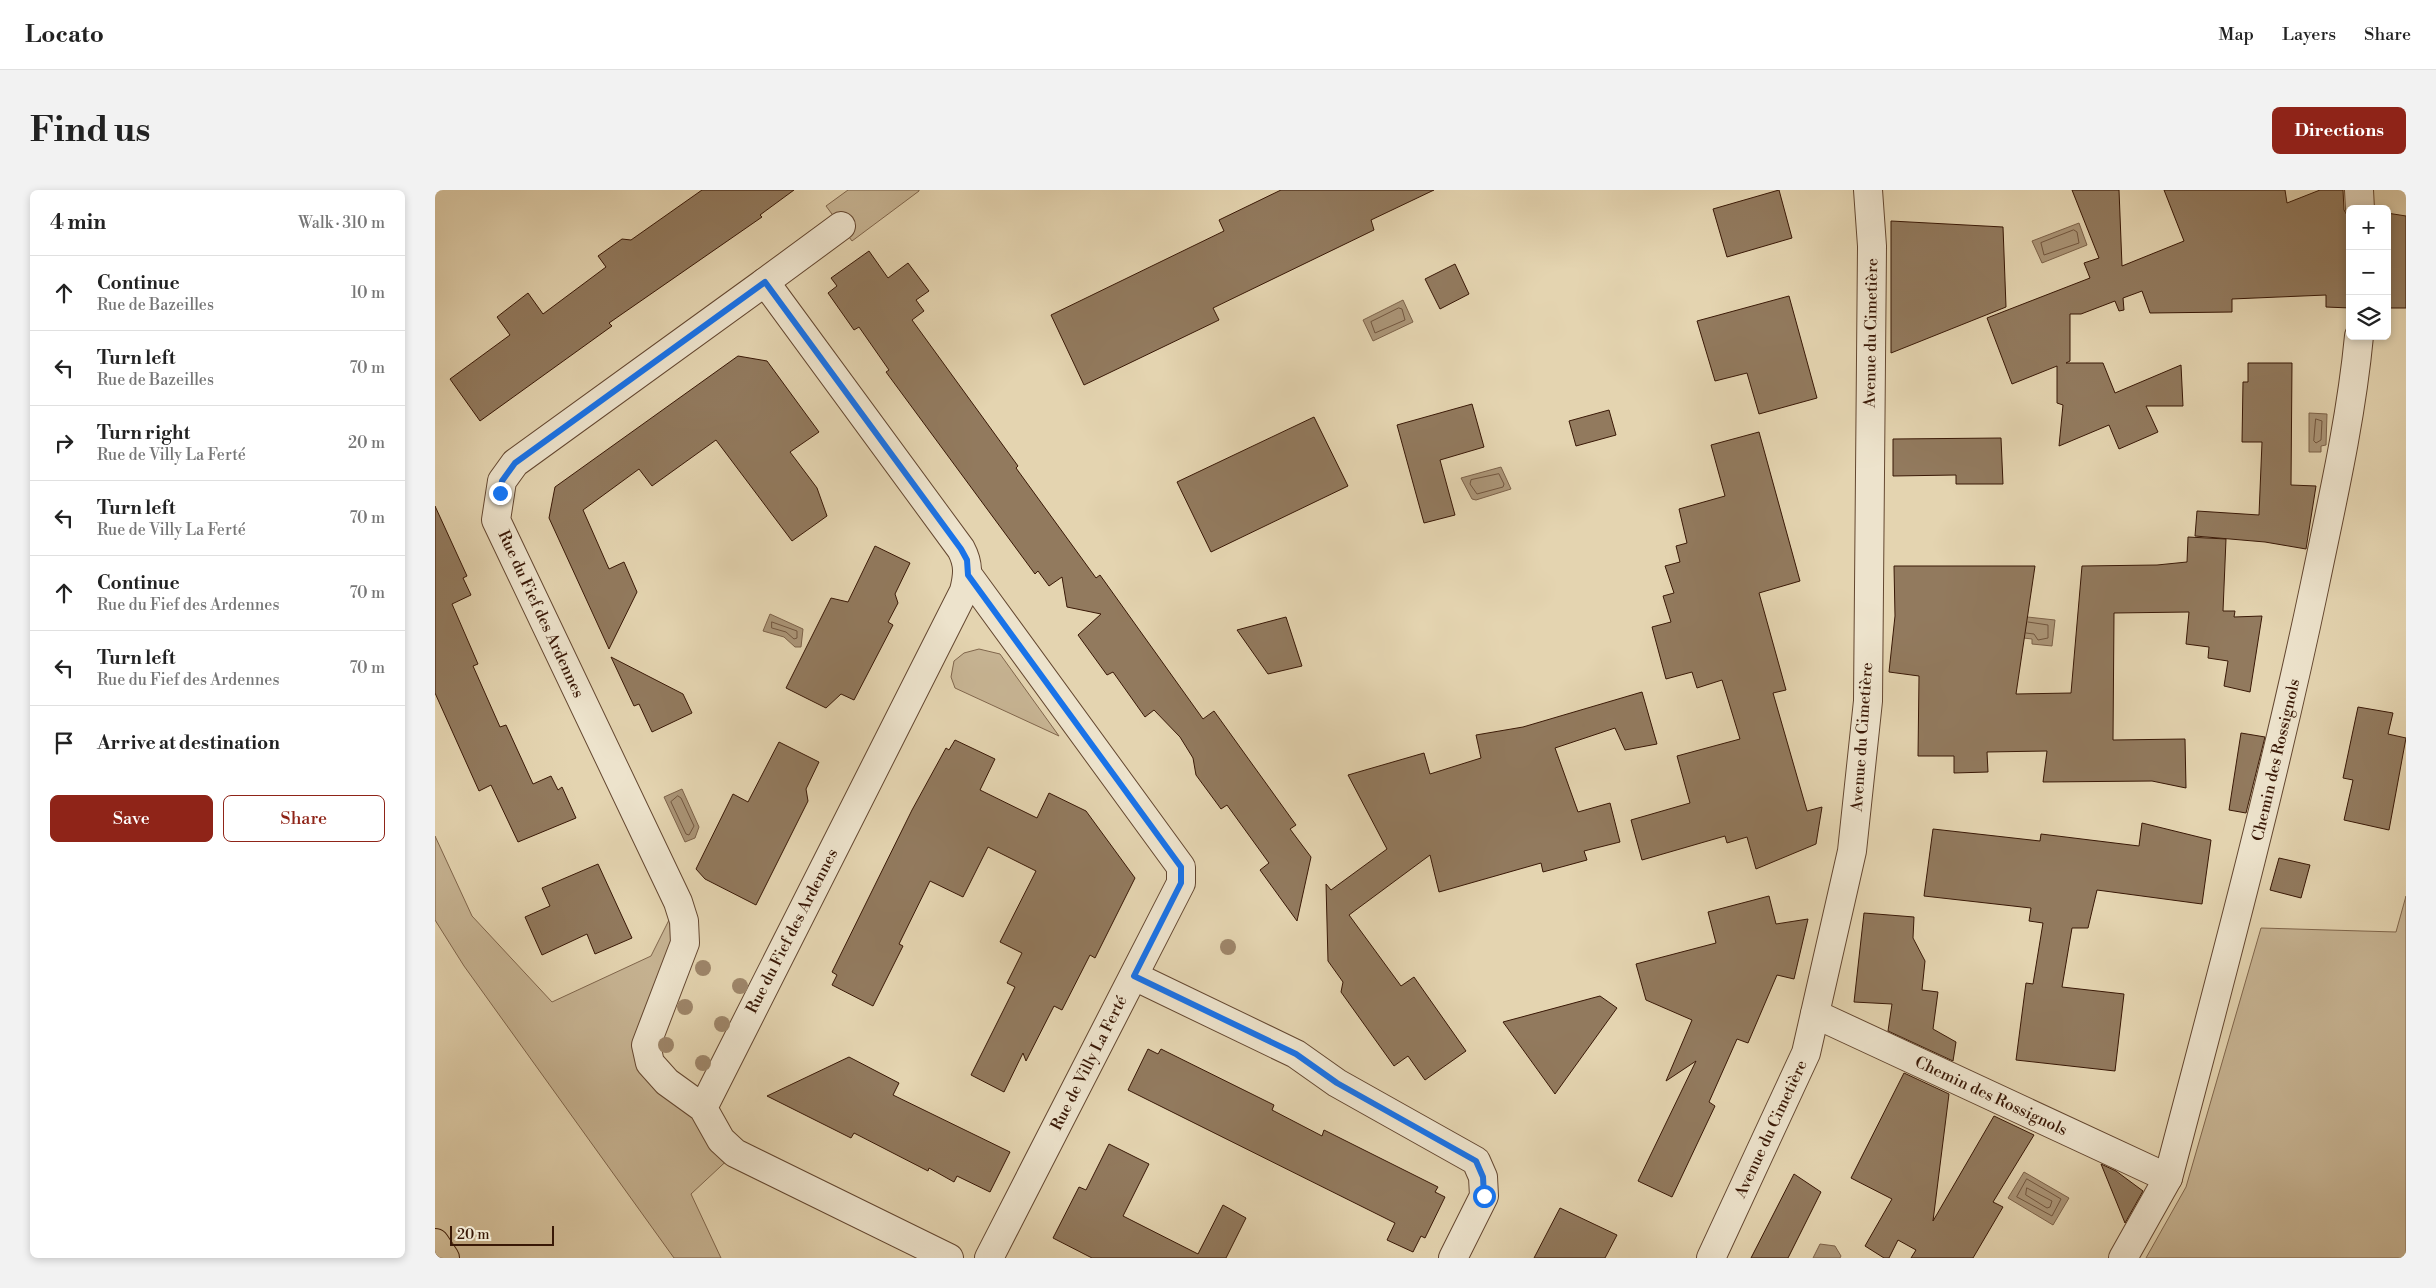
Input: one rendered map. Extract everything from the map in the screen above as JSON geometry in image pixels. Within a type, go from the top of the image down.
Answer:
[{"type":"highway","points":[[435,1243],[445,1258]]},
{"type":"street","name":"Avenue du Cimetière","points":[[1711,1258],[1806,1053],[1852,851],[1868,702],[1872,246],[1868,190]]},
{"type":"street","points":[[2359,190],[2360,205]]},
{"type":"street","name":"Rue du Fief des Ardennes","points":[[841,226],[515,463],[502,481],[496,520],[678,902],[684,921],[685,943],[646,1045],[650,1063],[667,1082],[703,1108],[721,1140],[735,1153],[949,1258]]},
{"type":"street","points":[[765,282],[961,549],[967,560],[968,575]]},
{"type":"street","name":"Chemin des Rossignols","points":[[2123,1258],[2168,1178],[2255,849],[2307,622],[2351,405],[2359,340]]},
{"type":"street","name":"Rue du Fief des Ardennes","points":[[703,1108],[963,590],[968,575]]},
{"type":"street","name":"Rue de Villy La Ferté","points":[[968,575],[1181,867],[1181,883],[989,1258]]},
{"type":"street","points":[[1134,976],[1296,1054],[1337,1083],[1476,1161],[1483,1177],[1484,1196],[1453,1258]]},
{"type":"street","name":"Chemin des Rossignols","points":[[1815,1014],[2168,1178]]},
{"type":"shaded area","points":[[848,190],[919,191],[852,241],[826,206]]},
{"type":"shaded area","points":[[979,649],[1000,654],[1059,736],[955,688],[951,677],[954,661],[964,653]]},
{"type":"shaded area","points":[[435,836],[472,916],[552,1002],[651,956],[678,902],[684,921],[646,1045],[735,1153],[691,1194],[721,1258],[674,1258],[464,966],[435,920]]},
{"type":"shaded area","points":[[2406,896],[2406,1258],[2146,1258],[2186,1187],[2261,928],[2396,932]]},
{"type":"water","points":[[2079,223],[2087,245],[2042,263],[2032,241]]},
{"type":"water","points":[[1403,300],[1413,322],[1373,341],[1363,320]]},
{"type":"water","points":[[2309,413],[2327,414],[2326,445],[2321,446],[2321,452],[2309,452]]},
{"type":"water","points":[[1501,467],[1511,489],[1476,500],[1472,499],[1461,478]]},
{"type":"water","points":[[770,614],[803,629],[801,647],[795,647],[784,637],[763,631]]},
{"type":"water","points":[[2009,615],[2055,620],[2052,646],[2032,644],[2032,639],[2007,636]]},
{"type":"water","points":[[682,789],[699,827],[695,838],[685,842],[664,797]]},
{"type":"water","points":[[2024,1172],[2069,1198],[2053,1225],[2008,1198]]},
{"type":"water","points":[[1820,1244],[1835,1246],[1841,1256],[1840,1258],[1813,1258]]},
{"type":"building","points":[[702,190],[794,190],[760,215],[762,217],[609,323],[612,326],[480,421],[450,379],[510,335],[497,317],[528,293],[543,314],[606,267],[598,256],[622,239],[631,240]]},
{"type":"building","points":[[1281,190],[1434,190],[1371,220],[1374,230],[1213,308],[1219,320],[1084,385],[1051,315],[1224,231],[1219,220]]},
{"type":"building","points":[[1779,190],[1792,238],[1727,257],[1713,209]]},
{"type":"building","points":[[2072,190],[2119,190],[2122,266],[2184,241],[2164,190],[2285,190],[2287,203],[2320,190],[2343,190],[2344,210],[2346,213],[2346,308],[2326,307],[2326,295],[2232,299],[2232,312],[2150,313],[2142,291],[2123,298],[2124,310],[2119,311],[2115,301],[2081,314],[2070,314],[2070,361],[2066,363],[2103,363],[2115,393],[2181,365],[2183,406],[2146,406],[2158,432],[2119,449],[2109,425],[2059,446],[2063,405],[2057,403],[2057,366],[2012,384],[1987,318],[2090,278],[2084,263],[2099,258]]},
{"type":"building","points":[[2391,214],[2406,216],[2406,308],[2391,308]]},
{"type":"building","points":[[1891,221],[2003,227],[2006,307],[1891,353]]},
{"type":"building","points":[[869,251],[888,278],[908,263],[929,291],[916,300],[924,311],[912,320],[1018,466],[1016,468],[1096,578],[1100,575],[1203,719],[1214,711],[1296,825],[1290,829],[1311,857],[1297,921],[1260,870],[1269,863],[1227,805],[1221,809],[1196,775],[1193,758],[1180,737],[1154,710],[1145,717],[1113,672],[1107,675],[1078,635],[1101,614],[1067,607],[1062,577],[1049,586],[1038,571],[1035,574],[886,372],[889,370],[859,327],[854,330],[828,293],[837,286],[831,278]]},
{"type":"building","points":[[1455,264],[1469,294],[1440,309],[1425,279]]},
{"type":"building","points":[[1789,296],[1817,398],[1759,414],[1747,373],[1715,381],[1697,321]]},
{"type":"building","points":[[738,356],[767,361],[819,432],[790,452],[817,488],[827,516],[792,541],[716,440],[652,486],[639,469],[583,510],[609,569],[624,562],[637,592],[609,649],[549,518],[555,487]]},
{"type":"building","points":[[2248,363],[2292,363],[2291,485],[2316,486],[2306,549],[2265,542],[2195,536],[2197,511],[2259,515],[2262,442],[2242,442],[2243,382],[2248,382]]},
{"type":"building","points":[[1472,404],[1484,447],[1440,460],[1455,515],[1424,523],[1397,425]]},
{"type":"building","points":[[1609,410],[1616,435],[1576,446],[1569,421]]},
{"type":"building","points":[[1314,417],[1348,486],[1211,552],[1177,482]]},
{"type":"building","points":[[1759,432],[1800,581],[1759,593],[1786,690],[1773,693],[1807,811],[1822,807],[1816,844],[1756,869],[1747,837],[1727,843],[1725,836],[1642,860],[1631,820],[1690,803],[1677,756],[1740,739],[1722,680],[1697,688],[1692,672],[1666,679],[1652,627],[1671,622],[1663,596],[1674,593],[1665,566],[1680,562],[1676,546],[1687,543],[1679,509],[1725,496],[1711,445]]},
{"type":"building","points":[[2001,438],[2003,484],[1956,484],[1956,475],[1893,476],[1893,439]]},
{"type":"building","points":[[435,506],[467,576],[463,578],[471,595],[452,604],[478,664],[473,666],[500,727],[506,725],[533,784],[551,776],[558,790],[562,787],[576,818],[518,842],[491,785],[479,791],[435,693]]},
{"type":"building","points":[[2188,537],[2226,539],[2223,611],[2235,611],[2234,617],[2262,616],[2250,692],[2224,686],[2228,661],[2208,658],[2209,647],[2186,644],[2189,612],[2114,613],[2113,740],[2185,739],[2186,788],[2152,781],[2043,782],[2047,751],[1987,752],[1988,772],[1954,773],[1954,756],[1918,756],[1919,676],[1889,672],[1895,616],[1894,566],[2035,566],[2016,694],[2071,693],[2082,566],[2157,565],[2187,562]]},
{"type":"building","points":[[875,546],[910,563],[895,594],[898,603],[888,622],[893,625],[854,700],[841,694],[826,708],[786,688],[831,598],[848,602]]},
{"type":"building","points":[[1286,617],[1302,666],[1268,674],[1237,630]]},
{"type":"building","points":[[611,657],[683,694],[692,713],[652,732],[639,704],[634,706]]},
{"type":"building","points":[[1642,692],[1657,744],[1625,750],[1615,728],[1555,748],[1578,812],[1610,803],[1620,842],[1584,851],[1587,860],[1543,872],[1541,863],[1439,892],[1430,855],[1349,915],[1401,986],[1414,977],[1466,1051],[1425,1080],[1408,1056],[1394,1066],[1341,992],[1343,982],[1328,961],[1326,884],[1331,890],[1387,849],[1348,775],[1424,753],[1430,774],[1481,758],[1476,735],[1523,727]]},
{"type":"building","points":[[2358,707],[2393,713],[2388,734],[2406,738],[2389,830],[2344,820],[2353,780],[2343,778]]},
{"type":"building","points":[[2241,733],[2265,737],[2246,813],[2229,810]]},
{"type":"building","points":[[955,740],[995,759],[980,790],[1037,818],[1049,793],[1086,811],[1135,878],[1095,958],[1090,955],[1062,1010],[1054,1006],[1026,1061],[1023,1053],[1004,1092],[971,1075],[1015,987],[1007,983],[1022,953],[1000,942],[1036,871],[988,847],[963,897],[930,881],[899,944],[903,946],[873,1006],[832,985],[837,975],[832,972],[912,810],[946,748],[949,750]]},
{"type":"building","points":[[779,742],[819,762],[806,789],[808,801],[756,905],[705,879],[696,869],[733,794],[748,802]]},
{"type":"building","points":[[2142,823],[2211,840],[2202,904],[2097,890],[2088,928],[2072,928],[2062,987],[2124,994],[2115,1071],[2016,1060],[2026,983],[2033,984],[2043,923],[2029,921],[2031,908],[1924,896],[1933,829],[2040,841],[2041,834],[2139,846]]},
{"type":"building","points":[[2279,858],[2310,865],[2301,898],[2270,890]]},
{"type":"building","points":[[598,864],[632,938],[595,954],[587,934],[542,955],[525,917],[550,906],[542,888]]},
{"type":"building","points":[[1769,896],[1776,924],[1808,919],[1794,979],[1777,975],[1748,1043],[1737,1039],[1709,1102],[1715,1106],[1672,1197],[1638,1181],[1696,1061],[1666,1081],[1692,1020],[1646,1000],[1636,964],[1716,943],[1708,912]]},
{"type":"building","points":[[1864,913],[1914,917],[1913,938],[1925,961],[1922,990],[1938,992],[1933,1029],[1956,1042],[1953,1061],[1888,1031],[1892,1004],[1854,1002]]},
{"type":"building","points":[[1600,996],[1617,1008],[1555,1094],[1503,1022]]},
{"type":"building","points":[[1148,1049],[1158,1054],[1161,1049],[1274,1105],[1272,1110],[1322,1136],[1324,1130],[1438,1187],[1435,1192],[1445,1197],[1425,1238],[1421,1236],[1413,1252],[1387,1240],[1395,1223],[1128,1090]]},
{"type":"building","points":[[849,1057],[899,1083],[893,1095],[1010,1152],[990,1192],[957,1176],[954,1182],[929,1168],[928,1171],[854,1133],[851,1138],[767,1096]]},
{"type":"building","points":[[1904,1073],[1949,1094],[1933,1221],[1994,1116],[2034,1135],[1993,1202],[2003,1207],[1973,1258],[1911,1258],[1916,1250],[1898,1240],[1889,1258],[1884,1258],[1865,1246],[1892,1199],[1851,1178]]},
{"type":"building","points":[[1109,1144],[1149,1164],[1123,1216],[1198,1254],[1223,1205],[1246,1218],[1226,1258],[1092,1258],[1053,1238],[1079,1187],[1086,1190]]},
{"type":"building","points":[[2101,1164],[2116,1171],[2143,1191],[2125,1223]]},
{"type":"building","points":[[1794,1174],[1821,1192],[1788,1258],[1751,1258]]},
{"type":"building","points":[[1560,1208],[1617,1235],[1605,1258],[1534,1258]]},
{"type":"route","points":[[500,493],[502,481],[515,463],[765,282],[961,549],[967,560],[968,575],[1181,867],[1181,883],[1134,976],[1296,1054],[1337,1083],[1476,1161],[1483,1177],[1484,1196]]}]
